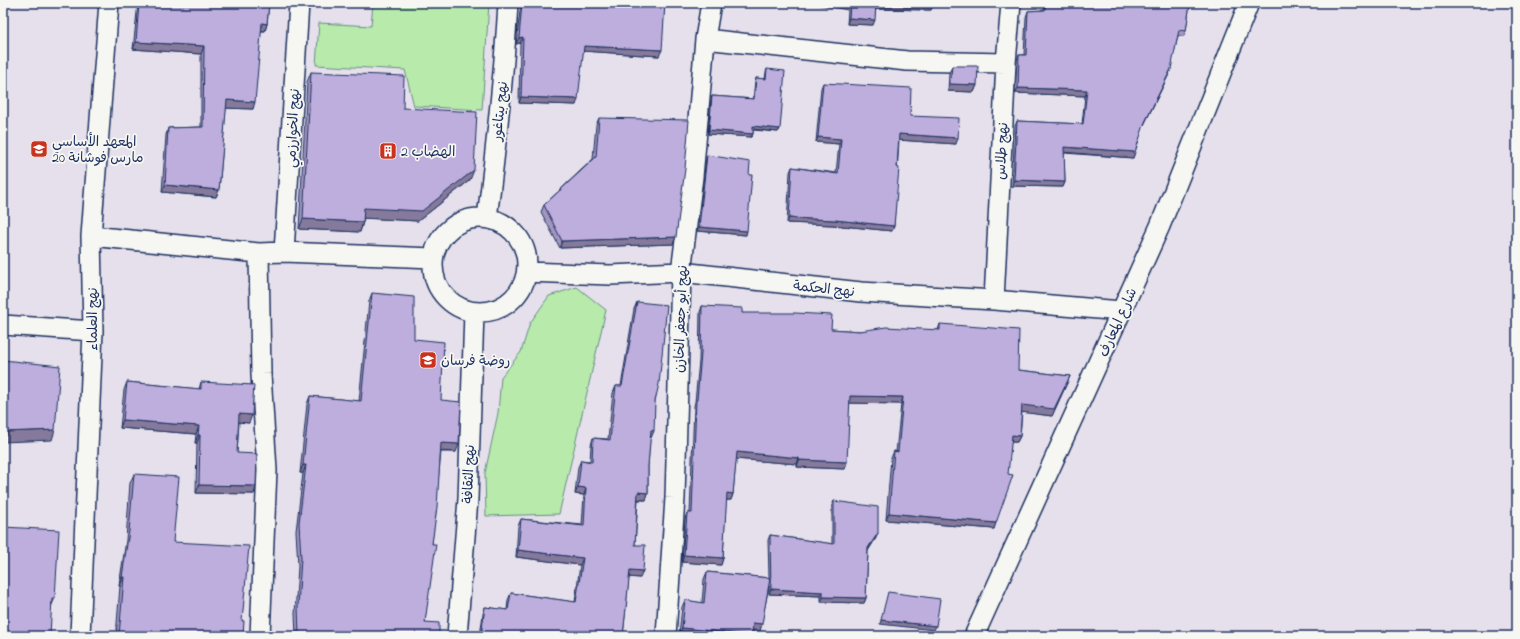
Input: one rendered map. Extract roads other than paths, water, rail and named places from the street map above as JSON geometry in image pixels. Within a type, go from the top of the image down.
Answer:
[{"type":"street","name":"نهج العلماء","points":[[80,636],[93,331],[91,236],[109,3]]},
{"type":"street","name":"نهج الخوارزمي","points":[[284,252],[299,3]]},
{"type":"street","name":"نهج بيتاغور","points":[[487,218],[497,133],[508,3]]},
{"type":"street","name":"نهج أبو جعفر الخازن","points":[[666,636],[675,498],[681,272],[693,177],[711,3]]},
{"type":"street","name":"نهج طلاس","points":[[994,300],[1006,63],[1012,3]]},
{"type":"street","name":"شارع المعارف","points":[[974,636],[1160,226],[1249,3]]},
{"type":"street","points":[[706,40],[907,61],[1006,63]]},
{"type":"street","points":[[487,218],[504,224],[518,237],[526,253],[527,272],[521,289],[509,303],[492,311],[474,312],[456,306],[442,294],[434,277],[433,258],[440,241],[452,227],[469,219],[487,218]]},
{"type":"street","points":[[91,236],[259,253],[284,252],[433,258]]},
{"type":"street","points":[[259,253],[261,374],[267,470],[260,636]]},
{"type":"street","name":"نهج الحكمة","points":[[527,272],[610,275],[681,272],[861,292],[994,300],[1121,311]]},
{"type":"street","name":"نهج الثقافة","points":[[457,636],[468,499],[474,312]]},
{"type":"street","points":[[3,325],[93,331]]},
{"type":"place","name":"المعهد الأساسي 20 مارس فوشانة","points":[[39,149]]},
{"type":"place","name":"الهضاب 2","points":[[388,151]]},
{"type":"place","name":"روضة فرسان","points":[[428,360]]}]
